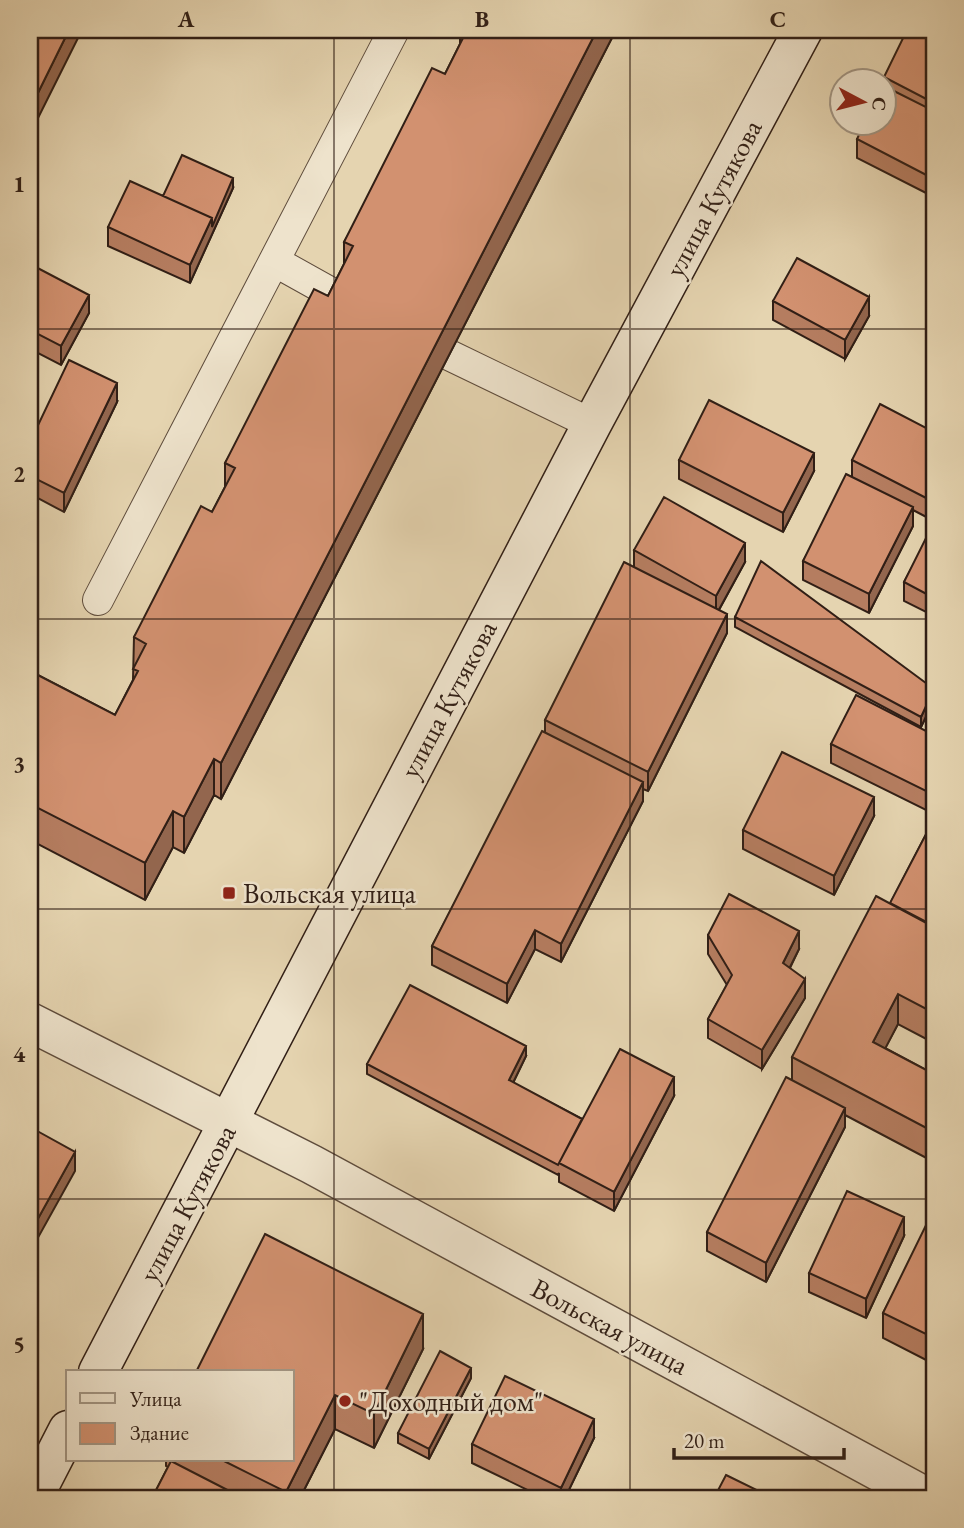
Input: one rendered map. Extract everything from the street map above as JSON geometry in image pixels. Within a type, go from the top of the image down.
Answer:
[{"type":"street","name":"улица Кутякова","points":[[99,1370],[592,424],[803,30]]},
{"type":"street","name":"Вольская улица","points":[[30,1022],[229,1122],[928,1498]]},
{"type":"street","points":[[33,1498],[66,1434]]},
{"type":"lane","points":[[98,600],[394,30]]},
{"type":"lane","points":[[274,261],[344,300]]},
{"type":"lane","points":[[449,355],[592,424]]},
{"type":"building","points":[[30,30],[69,30],[30,109]]},
{"type":"building","points":[[467,30],[597,30],[221,763],[214,759],[184,817],[173,811],[145,863],[30,804],[30,671],[115,715],[138,671],[133,669],[146,644],[134,637],[201,506],[212,512],[235,468],[225,463],[314,289],[328,296],[353,246],[344,242],[432,68],[445,74]]},
{"type":"building","points":[[907,30],[934,30],[934,103],[898,84],[898,66],[889,66]]},
{"type":"building","points":[[898,93],[934,111],[934,179],[857,139],[858,136],[898,136]]},
{"type":"building","points":[[182,155],[233,178],[212,227],[212,218],[163,196]]},
{"type":"building","points":[[130,181],[212,218],[190,265],[108,227]]},
{"type":"building","points":[[797,258],[869,297],[845,340],[773,301]]},
{"type":"building","points":[[30,264],[89,295],[61,346],[30,330]]},
{"type":"building","points":[[69,360],[117,383],[64,493],[30,476],[30,442]]},
{"type":"building","points":[[709,400],[814,453],[783,513],[679,460]]},
{"type":"building","points":[[880,404],[934,432],[934,502],[852,460]]},
{"type":"building","points":[[846,474],[913,507],[869,594],[803,561]]},
{"type":"building","points":[[664,497],[745,543],[716,596],[634,550]]},
{"type":"building","points":[[932,526],[934,527],[934,598],[904,582]]},
{"type":"building","points":[[761,561],[934,689],[921,717],[735,617]]},
{"type":"building","points":[[624,562],[727,614],[648,772],[545,720]]},
{"type":"building","points":[[856,695],[934,735],[934,779],[928,792],[831,744]]},
{"type":"building","points":[[542,731],[643,782],[561,944],[535,930],[507,984],[432,946]]},
{"type":"building","points":[[782,752],[874,797],[834,876],[743,830]]},
{"type":"building","points":[[934,819],[934,926],[890,903]]},
{"type":"building","points":[[729,894],[799,931],[783,963],[805,979],[762,1050],[708,1019],[732,975],[708,935]]},
{"type":"building","points":[[876,896],[934,927],[934,1013],[898,994],[873,1042],[934,1074],[934,1132],[792,1057]]},
{"type":"building","points":[[410,985],[526,1046],[509,1080],[582,1119],[558,1165],[367,1064]]},
{"type":"building","points":[[620,1049],[674,1077],[614,1192],[559,1163]]},
{"type":"building","points":[[786,1077],[845,1108],[766,1263],[707,1232]]},
{"type":"building","points":[[30,1127],[75,1152],[30,1233]]},
{"type":"building","points":[[847,1191],[904,1217],[866,1299],[809,1273]]},
{"type":"building","points":[[931,1215],[934,1216],[934,1338],[883,1313]]},
{"type":"building","name":"\"Доходный дом\"","points":[[265,1234],[423,1314],[374,1414],[335,1395],[286,1492],[226,1462],[294,1462],[294,1370],[197,1370]]},
{"type":"building","points":[[440,1351],[471,1368],[429,1449],[398,1433]]},
{"type":"building","points":[[505,1376],[594,1419],[561,1488],[472,1444]]},
{"type":"building","points":[[170,1462],[173,1462],[243,1498],[152,1498]]},
{"type":"building","points":[[726,1475],[773,1498],[714,1498]]},
{"type":"place","name":"Вольская улица","points":[[229,893]]},
{"type":"place","name":"\"Доходный дом\"","points":[[345,1401]]}]
